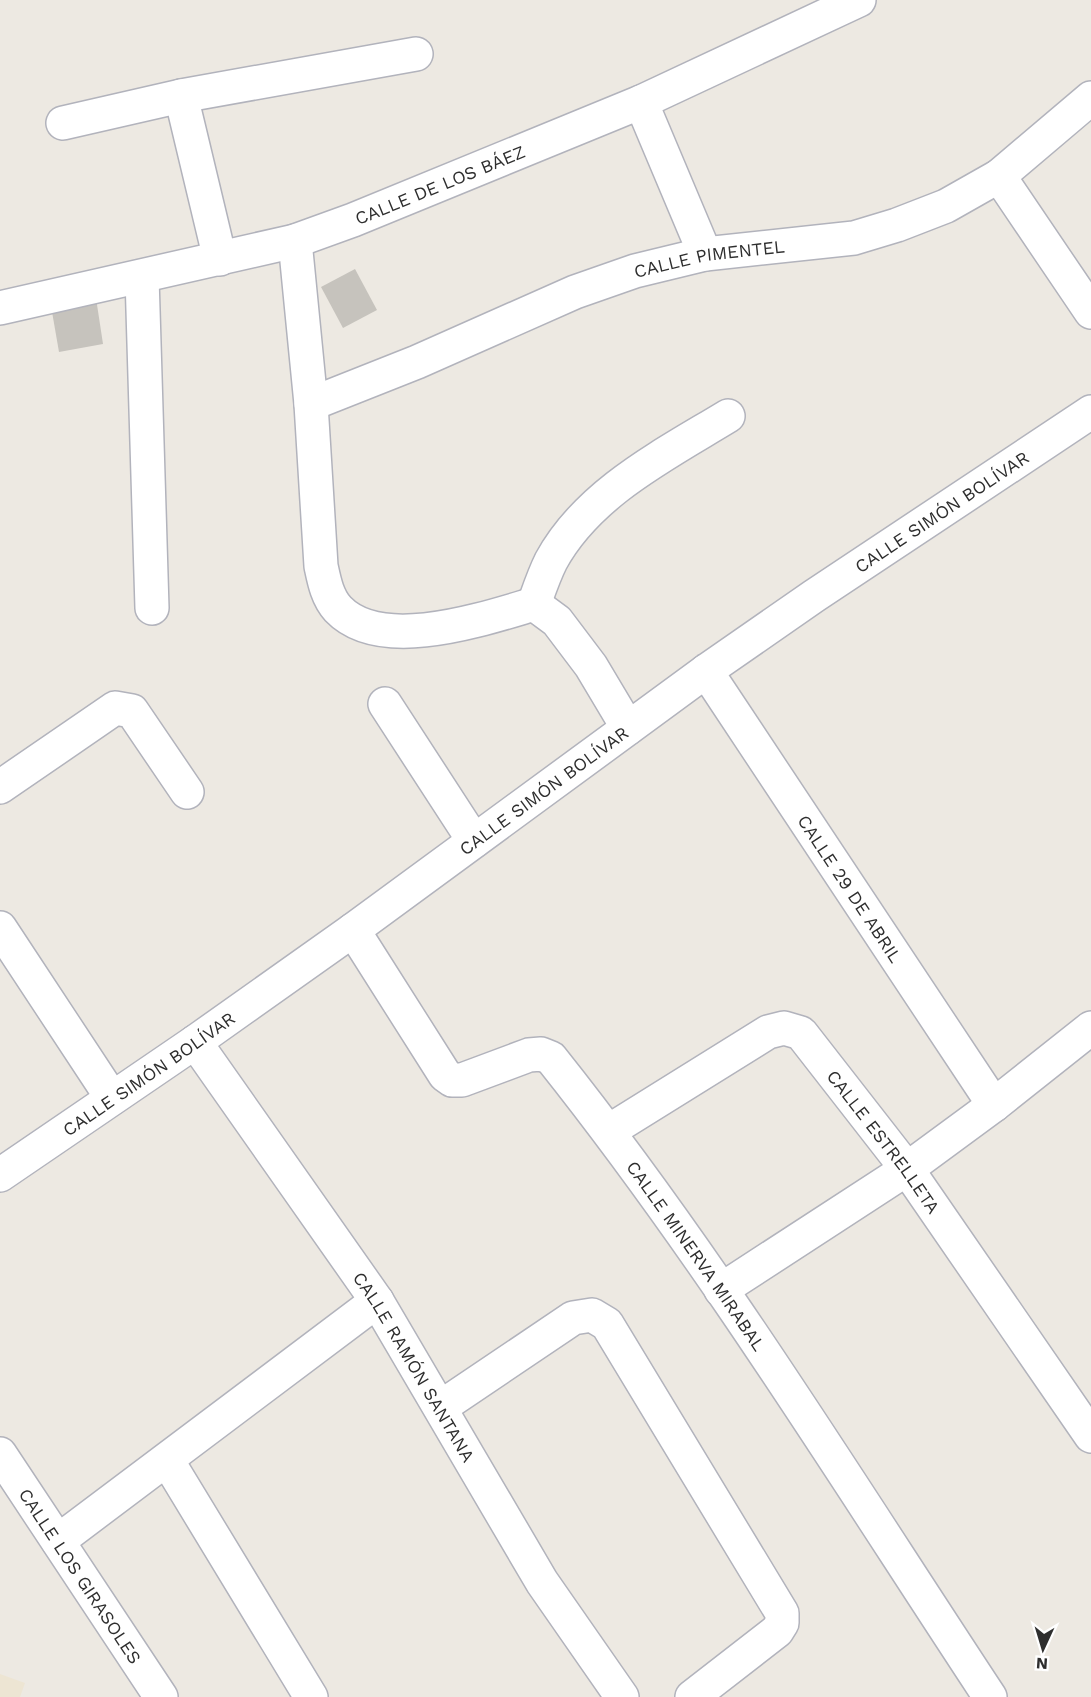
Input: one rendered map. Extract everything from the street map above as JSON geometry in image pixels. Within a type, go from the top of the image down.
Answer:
[{"type":"street","name":"CALLE DE LOS BÁEZ","points":[[0,308],[295,241],[353,220],[641,102],[841,3]]},
{"type":"street","points":[[63,123],[181,96],[416,54]]},
{"type":"street","points":[[181,96],[219,259]]},
{"type":"street","name":"CALLE PIMENTEL","points":[[311,404],[417,362],[604,281],[705,254],[854,237],[897,225],[946,206],[999,176],[1091,98]]},
{"type":"street","points":[[641,102],[705,254]]},
{"type":"street","points":[[999,176],[1091,312]]},
{"type":"street","points":[[295,241],[311,404],[321,566],[326,587],[338,608],[360,624],[391,631],[450,626],[534,604]]},
{"type":"street","points":[[142,277],[152,608]]},
{"type":"street","name":"CALLE SIMÓN BOLÍVAR","points":[[0,1175],[195,1042],[352,930],[706,671],[814,596],[1091,412]]},
{"type":"street","points":[[534,604],[551,561],[589,511],[645,467],[729,416]]},
{"type":"street","points":[[534,604],[557,621],[564,630],[591,666],[628,728]]},
{"type":"street","name":"CALLE 29 DE ABRIL","points":[[706,671],[994,1105]]},
{"type":"street","points":[[385,704],[474,841]]},
{"type":"street","points":[[0,787],[115,708],[123,708],[132,711],[188,792]]},
{"type":"street","points":[[0,928],[112,1098]]},
{"type":"street","name":"CALLE MINERVA MIRABAL","points":[[352,930],[446,1075],[453,1080],[462,1080],[530,1055],[541,1054],[550,1058],[609,1131],[721,1290],[990,1697]]},
{"type":"street","name":"CALLE ESTRELLETA","points":[[609,1131],[768,1032],[784,1028],[801,1033],[907,1169],[1091,1436]]},
{"type":"street","points":[[721,1290],[907,1169],[994,1105],[1091,1028]]},
{"type":"street","name":"CALLE RAMÓN SANTANA","points":[[195,1042],[377,1301],[542,1582],[622,1697]]},
{"type":"street","points":[[58,1541],[377,1301]]},
{"type":"street","points":[[441,1407],[573,1318],[592,1315],[607,1324],[782,1613],[782,1623],[777,1631],[692,1697]]},
{"type":"street","name":"CALLE LOS GIRASOLES","points":[[0,1454],[161,1697]]},
{"type":"street","points":[[167,1460],[311,1697]]},
{"type":"shaded area","points":[[0,1674],[25,1683],[20,1697],[0,1697]]},
{"type":"building","points":[[355,269],[377,310],[343,328],[321,287]]},
{"type":"building","points":[[96,298],[103,344],[59,352],[51,306]]}]
